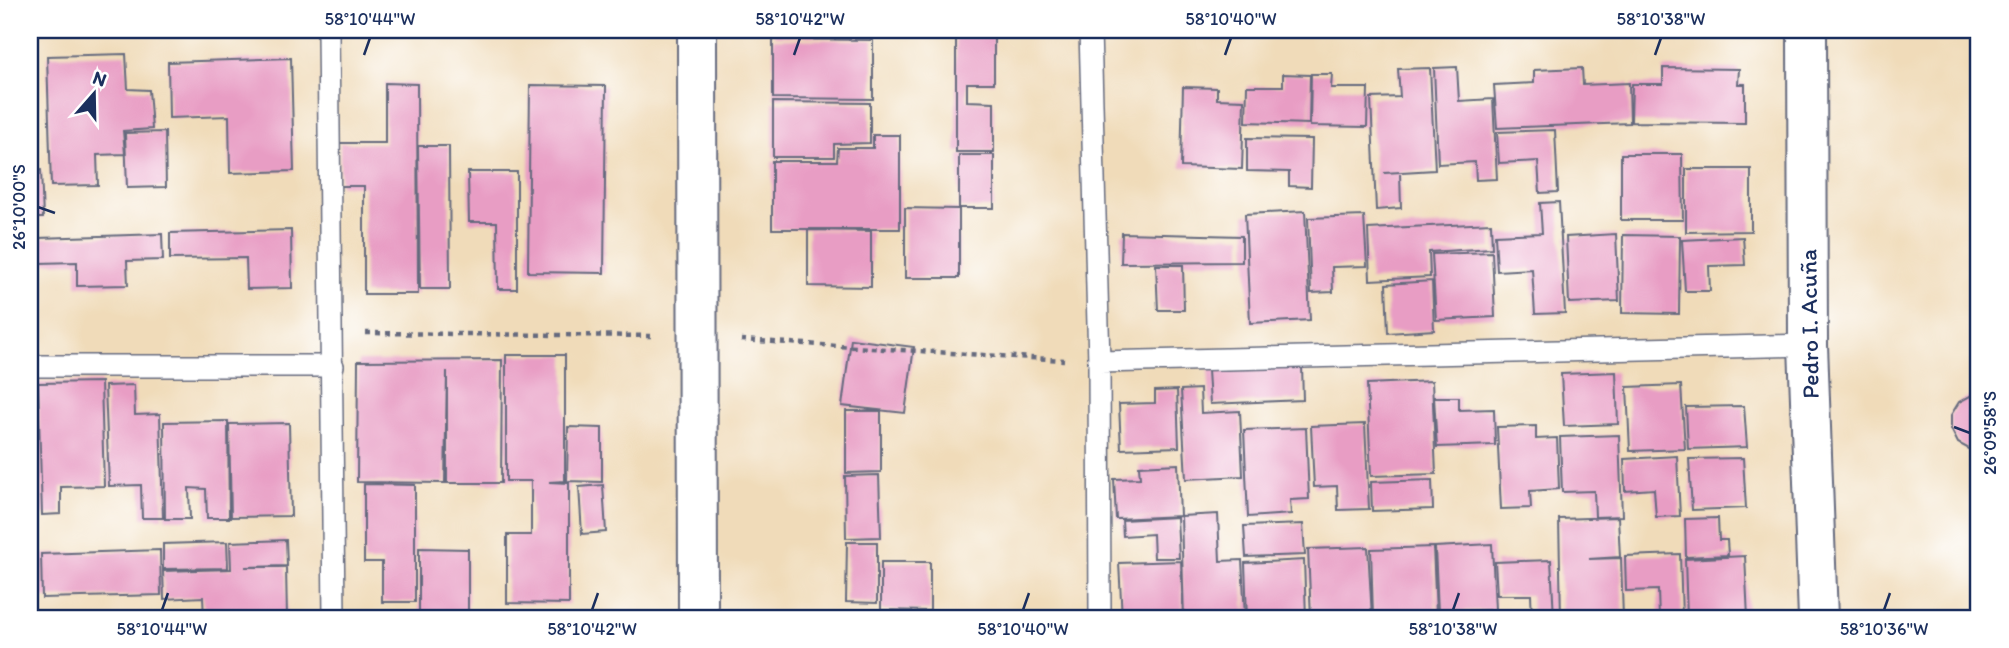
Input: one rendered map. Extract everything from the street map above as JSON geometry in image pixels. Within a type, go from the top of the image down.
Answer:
[{"type":"street","points":[[697,30],[698,618]]},
{"type":"street","name":"Pedro I. Acuña","points":[[1807,30],[1808,345],[1818,618]]},
{"type":"lane","points":[[328,30],[334,618]]},
{"type":"lane","points":[[1090,30],[1100,362],[1100,618]]},
{"type":"lane","points":[[1100,362],[1808,345]]},
{"type":"lane","points":[[30,366],[333,366]]},
{"type":"building","points":[[774,30],[871,30],[872,37],[774,36]]},
{"type":"building","points":[[956,31],[994,31],[994,83],[967,83],[967,101],[994,102],[994,152],[956,152]]},
{"type":"building","points":[[773,39],[873,40],[873,99],[773,98]]},
{"type":"building","points":[[126,54],[128,89],[149,90],[152,129],[123,131],[125,154],[97,155],[98,185],[51,186],[47,56]]},
{"type":"building","points":[[291,58],[294,171],[230,173],[229,116],[169,118],[168,62]]},
{"type":"building","points":[[1457,67],[1459,101],[1493,99],[1497,179],[1476,180],[1475,162],[1438,164],[1434,68]]},
{"type":"building","points":[[1430,68],[1435,170],[1384,173],[1400,173],[1401,208],[1376,210],[1371,98],[1400,97],[1398,69]]},
{"type":"building","points":[[1582,68],[1583,85],[1629,83],[1630,123],[1497,128],[1494,85],[1534,83],[1534,70]]},
{"type":"building","points":[[1663,68],[1739,69],[1738,84],[1745,84],[1745,123],[1631,122],[1632,84],[1663,84]]},
{"type":"building","points":[[30,72],[35,72],[37,119],[30,119]]},
{"type":"building","points":[[1283,74],[1310,75],[1309,124],[1246,122],[1247,86],[1283,86]]},
{"type":"building","points":[[1311,74],[1332,74],[1331,88],[1368,88],[1367,127],[1310,126]]},
{"type":"building","points":[[385,83],[417,84],[418,294],[364,294],[364,186],[340,186],[340,143],[385,143]]},
{"type":"building","points":[[530,85],[606,86],[604,273],[528,272]]},
{"type":"building","points":[[1183,87],[1217,88],[1217,99],[1244,100],[1242,169],[1181,167]]},
{"type":"building","points":[[773,102],[870,103],[870,143],[834,144],[834,157],[773,157]]},
{"type":"building","points":[[1555,130],[1558,192],[1540,193],[1538,161],[1499,163],[1497,132]]},
{"type":"building","points":[[165,132],[166,187],[127,188],[125,133]]},
{"type":"building","points":[[873,135],[900,135],[900,229],[772,229],[772,161],[837,161],[838,148],[873,148]]},
{"type":"building","points":[[1247,138],[1312,139],[1311,187],[1289,186],[1289,172],[1247,171]]},
{"type":"building","points":[[418,146],[449,146],[450,289],[420,289]]},
{"type":"building","points":[[1621,154],[1682,154],[1683,220],[1621,220]]},
{"type":"building","points":[[959,155],[994,155],[994,208],[959,208]]},
{"type":"building","points":[[1686,169],[1751,169],[1751,231],[1686,232]]},
{"type":"building","points":[[41,170],[43,218],[30,218],[30,171]]},
{"type":"building","points":[[468,172],[517,172],[517,289],[498,289],[497,222],[469,222]]},
{"type":"building","points":[[1559,202],[1565,313],[1535,314],[1532,269],[1497,271],[1495,235],[1542,233],[1540,203]]},
{"type":"building","points":[[905,208],[959,209],[959,278],[905,278]]},
{"type":"building","points":[[1305,211],[1310,320],[1250,323],[1245,214]]},
{"type":"building","points":[[1364,216],[1367,266],[1332,267],[1333,292],[1311,293],[1308,218]]},
{"type":"building","points":[[30,222],[34,222],[35,276],[30,276]]},
{"type":"building","points":[[1491,223],[1492,248],[1429,252],[1430,277],[1370,280],[1368,229]]},
{"type":"building","points":[[291,230],[292,288],[247,289],[246,258],[170,259],[170,233]]},
{"type":"building","points":[[808,230],[871,231],[871,287],[808,286]]},
{"type":"building","points":[[1122,233],[1242,236],[1242,262],[1121,263]]},
{"type":"building","points":[[162,234],[163,260],[127,261],[128,285],[77,286],[77,262],[39,263],[38,238]]},
{"type":"building","points":[[1616,234],[1619,301],[1569,303],[1566,237]]},
{"type":"building","points":[[1623,235],[1680,236],[1679,314],[1622,313]]},
{"type":"building","points":[[1743,237],[1745,265],[1709,266],[1710,291],[1685,291],[1682,240]]},
{"type":"building","points":[[1492,252],[1495,317],[1436,320],[1432,254]]},
{"type":"building","points":[[1156,265],[1183,265],[1184,310],[1158,310]]},
{"type":"building","points":[[1432,281],[1434,330],[1388,333],[1386,284]]},
{"type":"building","points":[[851,339],[914,347],[905,413],[842,406]]},
{"type":"building","points":[[506,355],[565,355],[565,481],[549,482],[569,483],[569,604],[507,603],[507,535],[531,535],[531,481],[506,481]]},
{"type":"building","points":[[502,360],[501,483],[447,483],[447,371],[445,483],[357,482],[358,361]]},
{"type":"building","points":[[1302,366],[1303,400],[1210,404],[1208,370]]},
{"type":"building","points":[[1616,372],[1618,424],[1564,426],[1561,374]]},
{"type":"building","points":[[1432,381],[1436,474],[1371,476],[1367,384]]},
{"type":"building","points":[[101,382],[104,486],[61,487],[61,514],[42,515],[38,383]]},
{"type":"building","points":[[134,385],[135,415],[160,414],[163,518],[142,518],[141,485],[109,486],[105,386]]},
{"type":"building","points":[[1681,385],[1685,449],[1630,451],[1627,387]]},
{"type":"building","points":[[1200,389],[1201,413],[1240,411],[1243,476],[1186,479],[1181,390]]},
{"type":"building","points":[[1177,390],[1179,447],[1121,449],[1119,404],[1155,403],[1155,391]]},
{"type":"building","points":[[1972,395],[1979,395],[1979,451],[1958,443],[1951,429],[1951,415],[1959,402]]},
{"type":"building","points":[[1434,397],[1459,397],[1459,410],[1494,409],[1495,445],[1437,447]]},
{"type":"building","points":[[1744,406],[1747,447],[1688,449],[1686,407]]},
{"type":"building","points":[[846,411],[881,411],[881,472],[846,473]]},
{"type":"building","points":[[228,421],[229,518],[207,518],[206,489],[189,488],[190,519],[165,519],[164,422]]},
{"type":"building","points":[[289,423],[291,516],[231,517],[229,424]]},
{"type":"building","points":[[1365,424],[1369,509],[1338,510],[1337,486],[1314,487],[1311,426]]},
{"type":"building","points":[[1536,426],[1536,439],[1557,438],[1559,489],[1530,491],[1531,508],[1501,509],[1497,427]]},
{"type":"building","points":[[568,427],[602,428],[602,482],[567,481]]},
{"type":"building","points":[[1306,428],[1309,499],[1290,500],[1291,514],[1248,517],[1244,430]]},
{"type":"building","points":[[1619,435],[1622,516],[1595,517],[1594,491],[1562,492],[1560,437]]},
{"type":"building","points":[[1677,456],[1680,516],[1656,517],[1654,489],[1625,491],[1624,459]]},
{"type":"building","points":[[1743,458],[1746,508],[1692,510],[1689,459]]},
{"type":"building","points":[[1178,464],[1180,516],[1116,519],[1114,479],[1140,478],[1139,466]]},
{"type":"building","points":[[879,475],[881,537],[846,538],[845,476]]},
{"type":"building","points":[[1432,480],[1433,509],[1372,511],[1371,482]]},
{"type":"building","points":[[364,484],[415,485],[415,602],[382,602],[382,562],[364,562]]},
{"type":"building","points":[[603,485],[606,532],[582,534],[579,487]]},
{"type":"building","points":[[1218,514],[1220,561],[1242,560],[1245,618],[1184,618],[1181,516]]},
{"type":"building","points":[[1177,517],[1179,558],[1154,558],[1153,534],[1123,536],[1122,520]]},
{"type":"building","points":[[1618,517],[1620,557],[1589,559],[1621,558],[1623,618],[1561,618],[1559,519]]},
{"type":"building","points":[[1718,518],[1719,540],[1727,540],[1728,555],[1686,557],[1685,519]]},
{"type":"building","points":[[1303,524],[1305,555],[1246,557],[1244,526]]},
{"type":"building","points":[[286,540],[287,566],[245,567],[286,567],[287,618],[204,618],[203,597],[164,599],[163,571],[231,569],[230,542]]},
{"type":"building","points":[[227,542],[228,568],[163,569],[163,544]]},
{"type":"building","points":[[847,542],[877,542],[877,603],[846,602]]},
{"type":"building","points":[[1492,544],[1495,610],[1438,612],[1435,547]]},
{"type":"building","points":[[1368,547],[1372,618],[1311,618],[1308,549]]},
{"type":"building","points":[[1433,547],[1436,614],[1373,615],[1371,549]]},
{"type":"building","points":[[419,548],[468,549],[468,615],[419,614]]},
{"type":"building","points":[[160,550],[161,595],[42,598],[41,554]]},
{"type":"building","points":[[1680,554],[1682,618],[1659,618],[1658,590],[1626,591],[1625,556]]},
{"type":"building","points":[[1745,556],[1748,618],[1687,618],[1685,559]]},
{"type":"building","points":[[1304,560],[1306,618],[1247,618],[1245,563]]},
{"type":"building","points":[[1551,560],[1554,618],[1532,618],[1531,595],[1497,595],[1495,562]]},
{"type":"building","points":[[1181,561],[1183,618],[1122,618],[1119,563]]},
{"type":"building","points":[[881,562],[930,562],[930,611],[881,610]]}]
